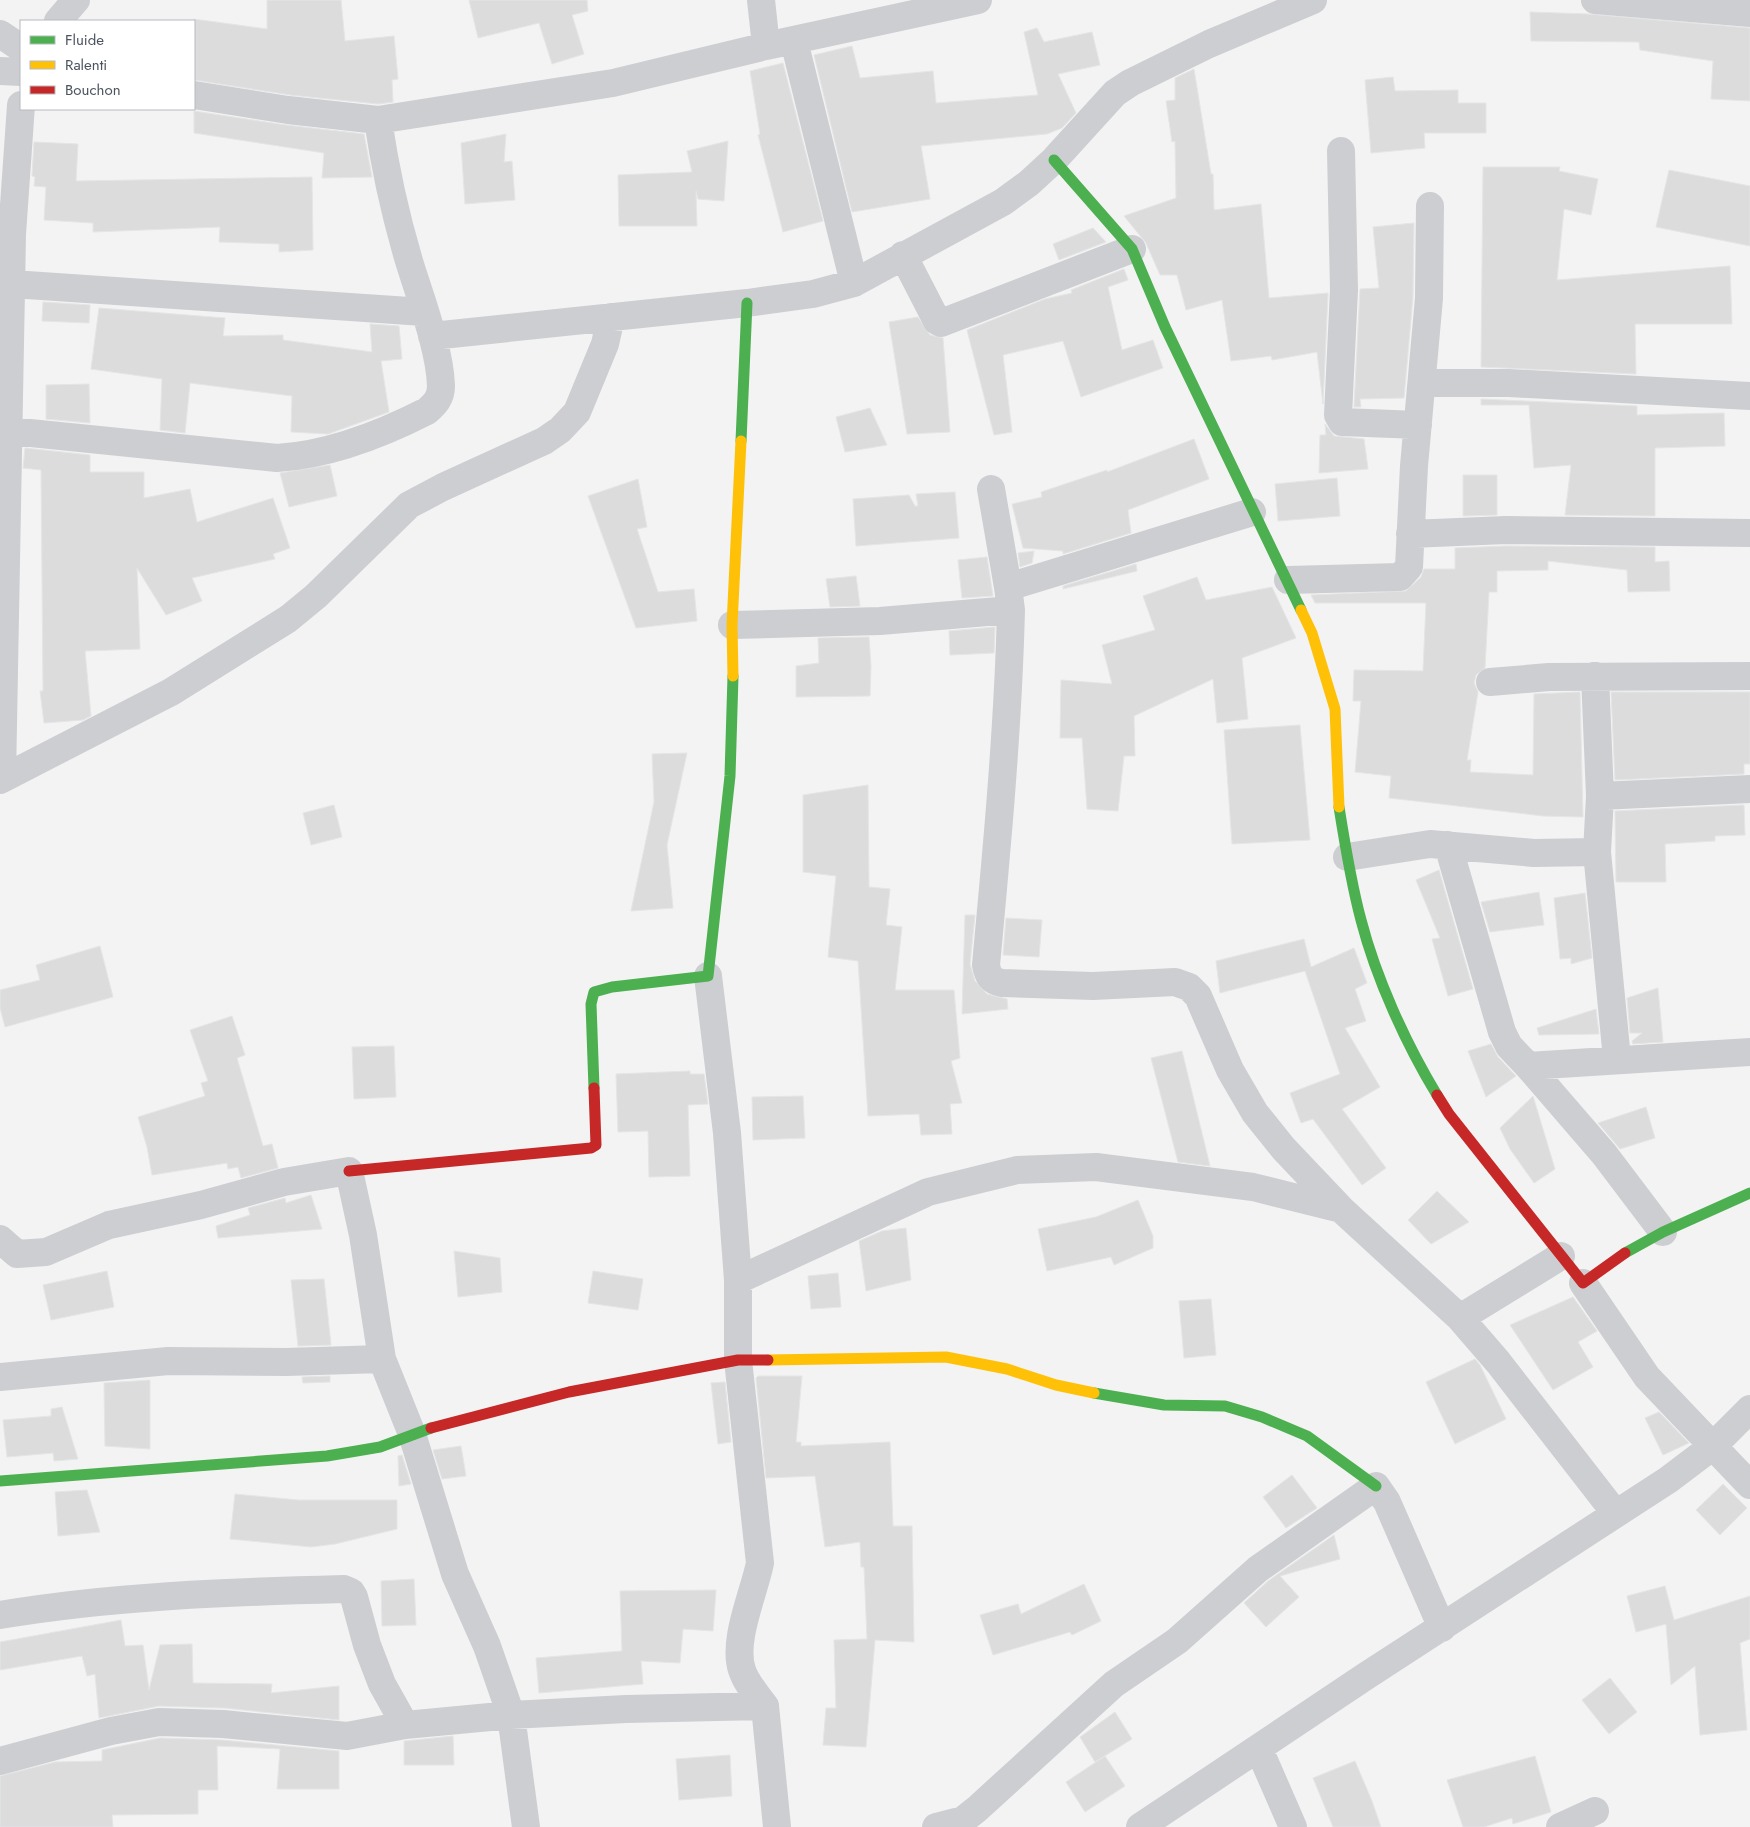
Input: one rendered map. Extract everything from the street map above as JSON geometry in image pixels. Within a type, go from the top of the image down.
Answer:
[{"type":"street","points":[[59,20],[76,0]]},
{"type":"street","points":[[760,0],[766,46]]},
{"type":"street","points":[[195,95],[288,110],[378,120],[613,83],[766,46],[978,0]]},
{"type":"street","points":[[12,284],[428,324],[611,317],[813,294],[854,283],[1003,202],[1030,183],[1054,160],[1115,93],[1130,83],[1209,44],[1313,0]]},
{"type":"street","points":[[1595,0],[1713,6],[1750,13]]},
{"type":"street","points":[[0,34],[20,47]]},
{"type":"street","points":[[794,41],[854,283]]},
{"type":"street","points":[[0,71],[20,72]]},
{"type":"street","points":[[20,110],[6,234],[12,284],[4,430],[1,779],[171,692],[288,619],[316,596],[409,505],[443,486],[544,441],[560,430],[577,412],[604,344],[611,317]]},
{"type":"street","points":[[4,430],[277,458],[306,454],[353,442],[410,420],[427,411],[437,402],[441,385],[428,324],[396,218],[385,167],[378,120]]},
{"type":"street","points":[[1341,151],[1344,290],[1338,414],[1342,422],[1418,425]]},
{"type":"street","points":[[1054,160],[1132,249],[1165,327],[1218,433],[1252,512],[1288,580],[1312,633],[1335,709],[1339,805],[1360,921],[1386,991],[1423,1072],[1449,1114],[1583,1283],[1647,1376],[1750,1485]]},
{"type":"street","points":[[1288,580],[1400,577],[1409,567],[1418,425],[1429,298],[1430,206]]},
{"type":"street","points":[[903,255],[937,321],[941,323],[1132,249]]},
{"type":"street","points":[[747,303],[732,625],[730,776],[708,976],[727,1133],[738,1280],[738,1360],[760,1563],[747,1611],[739,1659],[742,1672],[765,1706],[776,1827]]},
{"type":"street","points":[[1423,383],[1509,383],[1750,396]]},
{"type":"street","points":[[991,489],[1009,598],[1003,775],[986,965],[989,976],[995,982],[1002,983],[1092,986],[1175,982],[1189,987],[1198,996],[1230,1070],[1255,1113],[1284,1149],[1341,1209],[1460,1318],[1498,1362],[1616,1514]]},
{"type":"street","points":[[732,625],[880,621],[1009,598],[1252,512]]},
{"type":"street","points":[[1410,534],[1506,530],[1750,533]]},
{"type":"street","points":[[1490,682],[1595,676],[1750,676]]},
{"type":"street","points":[[1595,676],[1600,796],[1597,852],[1616,1059]]},
{"type":"street","points":[[1600,796],[1750,790]]},
{"type":"street","points":[[1347,857],[1414,844],[1448,845],[1534,853],[1597,852]]},
{"type":"street","points":[[1448,845],[1502,1032],[1509,1046],[1604,1154],[1663,1232]]},
{"type":"street","points":[[0,1239],[17,1254],[46,1252],[109,1225],[201,1205],[284,1182],[349,1171],[591,1148],[596,1145],[598,1140],[591,1004],[594,992],[612,987],[708,976]]},
{"type":"street","points":[[1528,1066],[1750,1052]]},
{"type":"street","points":[[738,1280],[928,1192],[1017,1170],[1096,1167],[1253,1187],[1341,1209]]},
{"type":"street","points":[[349,1171],[362,1235],[382,1359],[412,1434],[455,1574],[487,1646],[511,1715],[526,1827]]},
{"type":"street","points":[[1583,1283],[1627,1251],[1663,1232],[1750,1194]]},
{"type":"street","points":[[1460,1318],[1561,1256]]},
{"type":"street","points":[[0,1481],[327,1456],[380,1447],[412,1434],[468,1417],[569,1392],[658,1377],[738,1360],[946,1357],[1007,1369],[1056,1385],[1115,1398],[1164,1405],[1225,1406],[1262,1417],[1307,1436],[1376,1486],[1387,1502],[1442,1628]]},
{"type":"street","points":[[0,1377],[168,1361],[286,1362],[382,1359]]},
{"type":"street","points":[[1140,1827],[1366,1676],[1668,1480],[1712,1446],[1750,1409]]},
{"type":"street","points":[[936,1827],[963,1820],[1114,1684],[1177,1641],[1258,1569],[1376,1486]]},
{"type":"street","points":[[0,1615],[109,1601],[251,1592],[344,1589],[351,1592],[354,1597],[367,1645],[382,1684],[405,1725]]},
{"type":"street","points":[[0,1761],[111,1731],[159,1722],[223,1724],[347,1736],[405,1725],[511,1715],[626,1709],[765,1706]]},
{"type":"street","points":[[1259,1749],[1292,1827]]},
{"type":"street","points":[[1560,1827],[1595,1811]]},
{"type":"building","points":[[267,0],[341,0],[345,41],[394,36],[398,79],[392,80],[393,102],[378,104],[290,95],[195,80],[194,19],[267,29]]},
{"type":"building","points":[[469,0],[587,0],[588,11],[572,15],[584,54],[552,64],[539,23],[478,38]]},
{"type":"building","points":[[1530,12],[1588,14],[1750,28],[1750,101],[1711,99],[1713,61],[1640,50],[1639,42],[1531,41]]},
{"type":"building","points":[[1037,28],[1044,42],[1092,32],[1100,65],[1058,74],[1076,113],[1062,128],[1047,134],[921,146],[930,199],[852,212],[814,55],[852,46],[860,78],[933,71],[936,103],[1038,95],[1024,32]]},
{"type":"building","points":[[783,63],[823,221],[783,232],[758,135],[760,134],[750,71]]},
{"type":"building","points":[[1194,69],[1211,174],[1213,174],[1214,210],[1261,204],[1269,298],[1328,293],[1323,404],[1317,352],[1272,360],[1271,356],[1231,361],[1222,300],[1186,310],[1177,275],[1160,275],[1146,243],[1124,216],[1176,198],[1175,141],[1172,142],[1166,101],[1175,100],[1175,78]]},
{"type":"building","points":[[1393,77],[1395,91],[1458,90],[1458,103],[1486,103],[1486,133],[1424,133],[1425,148],[1371,153],[1365,80]]},
{"type":"building","points":[[194,111],[286,125],[364,134],[372,177],[322,178],[324,153],[194,133]]},
{"type":"building","points":[[506,134],[504,162],[512,161],[515,200],[465,204],[461,143]]},
{"type":"building","points":[[728,141],[724,201],[698,199],[696,191],[697,226],[619,226],[618,175],[692,172],[687,151]]},
{"type":"building","points":[[34,142],[78,144],[76,181],[312,177],[313,250],[279,252],[279,244],[219,242],[220,227],[93,232],[93,223],[44,220],[46,187],[34,186],[35,177],[32,176]]},
{"type":"building","points":[[1483,167],[1560,167],[1559,171],[1598,179],[1591,215],[1564,209],[1557,280],[1730,266],[1732,324],[1635,324],[1636,374],[1481,367]]},
{"type":"building","points":[[1669,170],[1750,186],[1750,246],[1656,227]]},
{"type":"building","points":[[1414,223],[1413,297],[1404,398],[1360,399],[1361,407],[1354,407],[1360,289],[1379,288],[1373,227]]},
{"type":"building","points":[[1093,228],[1106,242],[1059,260],[1053,244]]},
{"type":"building","points":[[1124,269],[1128,280],[1108,287],[1122,350],[1153,340],[1163,368],[1081,397],[1063,341],[1003,355],[1012,432],[994,435],[967,330],[1045,299],[1072,293],[1071,290]]},
{"type":"building","points":[[43,302],[90,305],[89,323],[42,321]]},
{"type":"building","points":[[99,308],[225,318],[223,336],[283,335],[283,340],[372,352],[370,324],[399,326],[402,359],[381,361],[389,412],[328,434],[291,432],[292,396],[190,383],[185,433],[160,430],[162,379],[91,369]]},
{"type":"building","points":[[918,317],[930,335],[943,338],[950,432],[907,434],[889,322]]},
{"type":"building","points":[[89,384],[90,423],[46,419],[46,385]]},
{"type":"building","points":[[1481,399],[1637,406],[1637,415],[1724,413],[1725,446],[1655,448],[1655,516],[1565,515],[1571,465],[1534,468],[1529,405],[1481,405]]},
{"type":"building","points":[[870,408],[887,445],[845,452],[836,417]]},
{"type":"building","points":[[1325,424],[1334,436],[1364,439],[1368,469],[1319,473],[1320,435],[1326,435]]},
{"type":"building","points":[[1194,439],[1209,479],[1128,510],[1131,533],[1063,554],[1063,551],[1023,548],[1012,504],[1042,497],[1041,492],[1107,470],[1107,472]]},
{"type":"building","points":[[25,448],[90,455],[90,472],[144,472],[144,498],[190,489],[197,522],[273,498],[290,548],[273,554],[275,559],[192,578],[202,601],[166,615],[137,568],[140,649],[85,651],[91,716],[83,720],[44,723],[40,691],[43,691],[41,470],[23,468]]},
{"type":"building","points":[[330,465],[337,496],[289,507],[280,473]]},
{"type":"building","points":[[1463,475],[1497,475],[1497,515],[1463,516]]},
{"type":"building","points":[[1337,478],[1340,516],[1278,521],[1275,484]]},
{"type":"building","points":[[638,479],[647,527],[637,529],[658,592],[694,589],[697,621],[636,628],[588,496]]},
{"type":"building","points":[[955,492],[959,538],[856,546],[853,499],[909,495],[915,506],[918,506],[916,494]]},
{"type":"building","points":[[1506,546],[1655,547],[1655,562],[1669,561],[1670,591],[1628,592],[1627,570],[1548,561],[1548,570],[1497,571],[1497,592],[1489,592],[1485,668],[1476,675],[1474,683],[1478,692],[1467,760],[1471,760],[1470,772],[1533,775],[1534,694],[1580,692],[1583,817],[1543,816],[1389,798],[1391,776],[1355,772],[1361,701],[1353,701],[1354,670],[1423,671],[1426,603],[1315,603],[1311,595],[1406,591],[1421,577],[1424,569],[1455,569],[1455,548]]},
{"type":"building","points":[[1034,551],[1032,563],[1020,567],[1018,553]]},
{"type":"building","points":[[987,557],[993,596],[962,598],[958,560]]},
{"type":"building","points":[[1136,564],[1137,571],[1063,589],[1063,586]]},
{"type":"building","points":[[856,576],[860,606],[830,607],[826,579]]},
{"type":"building","points":[[1197,577],[1206,600],[1272,587],[1296,638],[1242,658],[1248,719],[1217,723],[1213,679],[1134,716],[1135,756],[1124,756],[1118,811],[1087,809],[1082,738],[1060,738],[1061,680],[1112,684],[1102,645],[1155,630],[1143,596]]},
{"type":"building","points":[[995,627],[994,653],[950,655],[949,631]]},
{"type":"building","points":[[869,637],[871,666],[870,696],[796,697],[796,666],[819,663],[818,638]]},
{"type":"building","points":[[1611,692],[1750,692],[1750,764],[1744,764],[1744,774],[1615,780]]},
{"type":"building","points":[[1300,725],[1310,840],[1232,844],[1224,730]]},
{"type":"building","points":[[687,753],[667,845],[673,908],[631,911],[654,802],[652,754]]},
{"type":"building","points":[[868,785],[869,887],[890,889],[886,925],[902,927],[895,990],[954,990],[960,1058],[951,1061],[962,1103],[950,1104],[952,1134],[921,1135],[919,1114],[868,1116],[858,961],[828,957],[836,876],[803,872],[803,795]]},
{"type":"building","points":[[334,805],[342,837],[311,845],[303,813]]},
{"type":"building","points":[[1744,805],[1745,835],[1715,836],[1715,841],[1665,844],[1666,882],[1616,882],[1615,811]]},
{"type":"building","points":[[1439,870],[1473,989],[1448,996],[1432,939],[1440,938],[1416,880]]},
{"type":"building","points":[[1539,892],[1544,925],[1490,932],[1481,902]]},
{"type":"building","points":[[1585,893],[1592,958],[1571,964],[1571,958],[1560,959],[1554,898]]},
{"type":"building","points":[[965,915],[975,915],[970,964],[975,981],[987,994],[1007,999],[1008,1009],[962,1014]]},
{"type":"building","points":[[1006,918],[1042,920],[1039,957],[1003,955]]},
{"type":"building","points":[[1304,939],[1311,967],[1354,948],[1367,983],[1355,989],[1366,1021],[1345,1028],[1380,1087],[1342,1109],[1386,1168],[1362,1185],[1313,1119],[1301,1123],[1290,1093],[1340,1074],[1305,971],[1220,993],[1216,961]]},
{"type":"building","points":[[100,946],[113,997],[5,1027],[0,1008],[0,990],[40,980],[36,965]]},
{"type":"building","points":[[1658,988],[1663,1042],[1633,1044],[1632,1041],[1642,1033],[1630,1033],[1627,998]]},
{"type":"building","points":[[1596,1009],[1599,1034],[1539,1035],[1537,1028]]},
{"type":"building","points":[[232,1016],[245,1055],[237,1058],[263,1146],[272,1144],[278,1168],[241,1178],[238,1167],[228,1169],[227,1163],[152,1175],[147,1147],[138,1117],[205,1096],[201,1083],[208,1081],[190,1030]]},
{"type":"building","points":[[1491,1044],[1498,1057],[1516,1076],[1486,1097],[1468,1051]]},
{"type":"building","points":[[394,1046],[396,1097],[354,1099],[352,1047]]},
{"type":"building","points":[[1182,1051],[1210,1166],[1178,1162],[1151,1058]]},
{"type":"building","points":[[690,1071],[690,1074],[704,1074],[708,1104],[688,1105],[690,1176],[649,1177],[648,1131],[618,1132],[616,1074]]},
{"type":"building","points":[[803,1096],[805,1138],[753,1140],[752,1097]]},
{"type":"building","points":[[1533,1096],[1555,1169],[1534,1183],[1510,1149],[1500,1128]]},
{"type":"building","points":[[1646,1107],[1655,1138],[1620,1149],[1598,1123]]},
{"type":"building","points":[[1437,1191],[1469,1222],[1431,1244],[1408,1220]]},
{"type":"building","points":[[311,1195],[322,1229],[218,1238],[216,1226],[250,1215],[248,1208],[285,1198],[286,1203]]},
{"type":"building","points":[[1138,1200],[1153,1236],[1153,1248],[1114,1265],[1111,1257],[1047,1271],[1038,1229],[1096,1217]]},
{"type":"building","points":[[906,1228],[911,1280],[866,1291],[859,1241],[882,1231]]},
{"type":"building","points":[[454,1251],[500,1258],[502,1292],[458,1297]]},
{"type":"building","points":[[107,1271],[114,1307],[51,1320],[43,1285]]},
{"type":"building","points":[[593,1271],[643,1279],[638,1310],[588,1303]]},
{"type":"building","points":[[838,1273],[841,1307],[811,1309],[808,1276]]},
{"type":"building","points":[[324,1279],[331,1345],[298,1346],[291,1280]]},
{"type":"building","points":[[1573,1297],[1597,1331],[1578,1342],[1593,1367],[1553,1390],[1510,1325]]},
{"type":"building","points":[[1211,1299],[1216,1355],[1184,1358],[1179,1301]]},
{"type":"building","points":[[1475,1359],[1480,1365],[1506,1419],[1455,1444],[1426,1382]]},
{"type":"building","points":[[330,1376],[330,1382],[303,1383],[302,1377]]},
{"type":"building","points":[[758,1376],[802,1376],[796,1442],[801,1442],[801,1446],[890,1442],[893,1526],[912,1526],[914,1642],[875,1640],[866,1747],[823,1745],[826,1708],[836,1708],[834,1640],[867,1639],[864,1567],[861,1567],[860,1542],[825,1547],[815,1476],[766,1478],[756,1378]]},
{"type":"building","points":[[150,1380],[150,1449],[105,1446],[104,1383]]},
{"type":"building","points":[[725,1382],[731,1442],[718,1444],[711,1383]]},
{"type":"building","points":[[62,1407],[78,1459],[54,1461],[53,1453],[7,1457],[3,1420],[51,1416],[51,1409]]},
{"type":"building","points":[[1659,1412],[1689,1443],[1663,1455],[1645,1418]]},
{"type":"building","points":[[461,1446],[466,1476],[442,1479],[433,1450]]},
{"type":"building","points":[[402,1455],[411,1484],[399,1486],[398,1456]]},
{"type":"building","points":[[1292,1475],[1317,1508],[1286,1528],[1263,1497]]},
{"type":"building","points":[[1723,1484],[1747,1508],[1720,1535],[1696,1510]]},
{"type":"building","points":[[87,1490],[100,1532],[58,1536],[55,1492]]},
{"type":"building","points":[[235,1494],[298,1500],[397,1500],[397,1529],[335,1544],[311,1547],[230,1539]]},
{"type":"building","points":[[1334,1535],[1340,1559],[1280,1576],[1299,1597],[1266,1627],[1244,1603],[1268,1581]]},
{"type":"building","points":[[414,1579],[416,1625],[382,1626],[381,1581]]},
{"type":"building","points":[[1084,1584],[1101,1621],[1072,1635],[1070,1632],[993,1655],[980,1615],[1018,1604],[1021,1614]]},
{"type":"building","points":[[1665,1586],[1674,1620],[1750,1596],[1750,1639],[1740,1643],[1747,1730],[1700,1735],[1695,1666],[1671,1685],[1666,1624],[1636,1632],[1627,1596]]},
{"type":"building","points":[[716,1590],[713,1631],[683,1629],[680,1663],[641,1661],[643,1684],[539,1693],[536,1658],[622,1651],[620,1591]]},
{"type":"building","points":[[121,1620],[125,1646],[143,1645],[149,1690],[160,1645],[192,1644],[193,1683],[272,1684],[271,1693],[339,1686],[339,1720],[224,1708],[159,1706],[99,1718],[95,1674],[87,1676],[82,1656],[0,1670],[0,1642]]},
{"type":"building","points":[[1610,1678],[1637,1712],[1609,1734],[1582,1700]]},
{"type":"building","points":[[1115,1712],[1132,1739],[1095,1762],[1080,1737]]},
{"type":"building","points":[[453,1736],[454,1765],[404,1765],[404,1741]]},
{"type":"building","points":[[160,1738],[222,1740],[339,1751],[339,1789],[277,1789],[280,1749],[217,1746],[218,1790],[198,1790],[198,1814],[112,1815],[113,1827],[0,1827],[0,1776],[55,1762],[102,1761],[102,1750]]},
{"type":"building","points":[[730,1755],[732,1796],[679,1800],[676,1759]]},
{"type":"building","points":[[1105,1756],[1125,1786],[1085,1812],[1066,1782]]},
{"type":"building","points":[[1535,1756],[1551,1812],[1513,1824],[1512,1818],[1484,1827],[1463,1827],[1447,1780]]},
{"type":"building","points":[[1355,1761],[1381,1827],[1333,1827],[1313,1778]]},
{"type":"traffic: fast","points":[[1054,160],[1132,249],[1165,327],[1301,610]]},
{"type":"traffic: fast","points":[[741,441],[747,303]]},
{"type":"traffic: fast","points":[[594,1088],[591,1004],[594,992],[612,987],[708,976],[730,776],[733,676]]},
{"type":"traffic: fast","points":[[1339,807],[1354,892],[1367,942],[1383,987],[1403,1033],[1437,1095]]},
{"type":"traffic: fast","points":[[1625,1253],[1663,1232],[1750,1193]]},
{"type":"traffic: fast","points":[[1094,1393],[1164,1405],[1225,1406],[1262,1417],[1307,1436],[1376,1486]]},
{"type":"traffic: fast","points":[[0,1481],[327,1456],[380,1447],[431,1428]]},
{"type":"traffic: slow","points":[[733,676],[732,625],[741,441]]},
{"type":"traffic: slow","points":[[1301,610],[1312,633],[1335,709],[1339,807]]},
{"type":"traffic: slow","points":[[768,1360],[946,1357],[1007,1369],[1056,1385],[1094,1393]]},
{"type":"traffic: jam","points":[[349,1171],[591,1148],[596,1145],[594,1088]]},
{"type":"traffic: jam","points":[[1437,1095],[1449,1114],[1583,1283],[1625,1253]]},
{"type":"traffic: jam","points":[[431,1428],[569,1392],[738,1360],[768,1360]]}]
